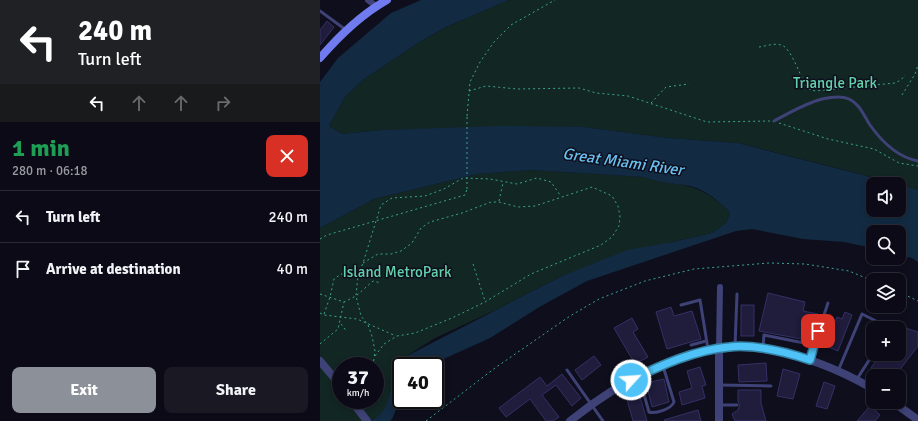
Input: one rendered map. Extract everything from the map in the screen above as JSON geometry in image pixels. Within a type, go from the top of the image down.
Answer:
[{"type":"main road","points":[[320,58],[346,31],[376,6],[387,0]]},
{"type":"street","points":[[368,0],[376,6]]},
{"type":"street","points":[[719,421],[720,287]]},
{"type":"street","points":[[570,421],[615,389],[663,366],[708,351],[735,347],[781,352],[810,360],[838,371],[866,385]]},
{"type":"street","points":[[320,361],[332,375]]},
{"type":"street","points":[[358,409],[365,418]]},
{"type":"street","points":[[903,409],[918,420]]},
{"type":"lane","points":[[320,11],[346,31]]},
{"type":"lane","points":[[774,121],[814,101],[838,97],[849,99],[860,108],[884,144],[902,156],[918,161]]},
{"type":"lane","points":[[735,347],[737,294]]},
{"type":"lane","points":[[681,305],[700,300],[708,351]]},
{"type":"lane","points":[[810,360],[828,303]]},
{"type":"lane","points":[[838,371],[862,314],[876,321]]},
{"type":"lane","points":[[763,349],[764,335],[814,345]]},
{"type":"lane","points":[[691,345],[706,341]]},
{"type":"lane","points":[[856,380],[868,361]]},
{"type":"lane","points":[[639,377],[649,412],[653,413],[670,408],[674,402],[663,366]]},
{"type":"lane","points":[[567,370],[603,421]]},
{"type":"lane","points":[[719,385],[771,386]]},
{"type":"lane","points":[[719,405],[737,405]]},
{"type":"path","points":[[320,239],[326,235],[465,195],[467,189],[467,116],[470,82],[480,62],[500,35],[519,20],[555,0]]},
{"type":"path","points":[[759,47],[780,44],[785,46],[805,85],[809,89],[816,91],[895,83],[901,80],[904,75]]},
{"type":"path","points":[[902,95],[915,74],[918,65]]},
{"type":"path","points":[[650,104],[666,87],[689,84]]},
{"type":"path","points":[[469,91],[486,86],[517,89],[579,88],[596,93],[628,96],[707,122],[774,121],[828,139],[874,149],[900,163],[918,166]]},
{"type":"path","points":[[374,356],[374,345],[368,324],[361,316],[356,296],[358,275],[381,205],[392,198],[425,196],[444,189],[464,178],[483,178],[517,184],[537,178],[551,182],[560,196]]},
{"type":"path","points":[[499,202],[503,182]]},
{"type":"path","points":[[363,263],[378,254],[391,254],[401,251],[412,243],[421,228],[430,222],[462,213],[490,202],[499,202],[518,207],[535,206],[560,196],[592,187],[612,196],[618,206],[620,216],[619,226],[612,237],[601,245],[531,274],[485,302],[415,333],[396,336],[384,344],[374,356]]},
{"type":"path","points":[[426,421],[495,368],[570,316],[600,299],[644,280],[694,269],[769,263],[805,264],[849,271],[866,278]]},
{"type":"path","points":[[473,264],[485,302]]},
{"type":"path","points":[[324,315],[334,279],[342,274],[358,275]]},
{"type":"path","points":[[320,294],[344,302],[356,296],[373,281],[381,282]]},
{"type":"path","points":[[906,295],[918,301]]},
{"type":"path","points":[[320,344],[338,329],[344,302]]},
{"type":"path","points":[[320,313],[324,315],[357,319],[396,336]]},
{"type":"path","points":[[338,316],[347,332]]},
{"type":"green space","name":"Triangle Park","points":[[509,0],[918,0],[918,190],[906,186],[906,177],[872,177],[738,143],[668,138],[584,127],[382,130],[342,134],[329,126],[345,97],[364,79],[421,41],[446,27]]},
{"type":"green space","name":"Island MetroPark","points":[[531,170],[644,177],[685,185],[702,191],[712,197],[730,213],[726,223],[712,233],[673,242],[562,276],[500,308],[435,338],[405,357],[392,357],[392,389],[389,403],[379,417],[371,421],[320,421],[320,228],[374,199],[477,174]]},
{"type":"water","name":"Great Miami River","points":[[421,0],[509,0],[446,27],[421,41],[364,79],[345,97],[329,126],[342,134],[382,130],[500,126],[584,127],[668,138],[738,143],[871,177],[866,177],[866,217],[906,217],[906,186],[918,190],[918,262],[906,257],[906,225],[866,225],[866,247],[844,242],[803,239],[752,229],[736,231],[587,281],[541,306],[490,338],[444,359],[444,357],[405,357],[562,276],[627,250],[712,233],[726,223],[730,213],[712,196],[690,186],[661,182],[644,177],[531,170],[477,174],[374,199],[320,228],[320,82],[338,58],[391,13]]},
{"type":"water","points":[[392,386],[392,409],[396,409],[392,419],[390,421],[371,421],[382,412],[387,403]]},
{"type":"building","points":[[327,21],[334,27],[320,45],[320,30]]},
{"type":"building","points":[[768,293],[805,302],[803,311],[818,314],[812,341],[759,331]]},
{"type":"building","points":[[741,305],[754,305],[754,336],[741,336]]},
{"type":"building","points":[[671,307],[674,316],[692,311],[701,339],[667,349],[656,312]]},
{"type":"building","points":[[845,312],[852,315],[838,351],[826,346],[837,317],[842,319]]},
{"type":"building","points":[[632,318],[638,329],[633,332],[648,357],[635,364],[614,328]]},
{"type":"building","points":[[906,328],[918,332],[918,346],[900,369],[871,368],[876,361],[906,361]]},
{"type":"building","points":[[594,356],[601,365],[582,380],[575,370]]},
{"type":"building","points":[[766,363],[767,381],[739,382],[738,365]]},
{"type":"building","points":[[700,367],[706,385],[702,386],[705,398],[682,405],[679,392],[692,388],[687,371]]},
{"type":"building","points":[[783,369],[800,374],[793,399],[777,396]]},
{"type":"building","points":[[562,374],[581,398],[572,406],[556,385],[542,395],[559,417],[553,421],[546,421],[530,399],[506,417],[499,408],[540,377],[547,386]]},
{"type":"building","points":[[664,379],[669,402],[652,407],[646,383]]},
{"type":"building","points":[[824,382],[835,386],[827,409],[816,406]]},
{"type":"building","points":[[738,390],[761,390],[761,403],[766,421],[735,421],[732,414],[738,410],[740,405],[738,402]]},
{"type":"building","points":[[639,393],[647,421],[633,421],[626,396]]},
{"type":"building","points":[[867,409],[873,409],[880,415],[875,421],[857,421]]},
{"type":"building","points":[[698,410],[701,421],[664,420]]},
{"type":"route","points":[[631,380],[688,356],[730,347],[781,352],[810,360],[818,331]]}]
